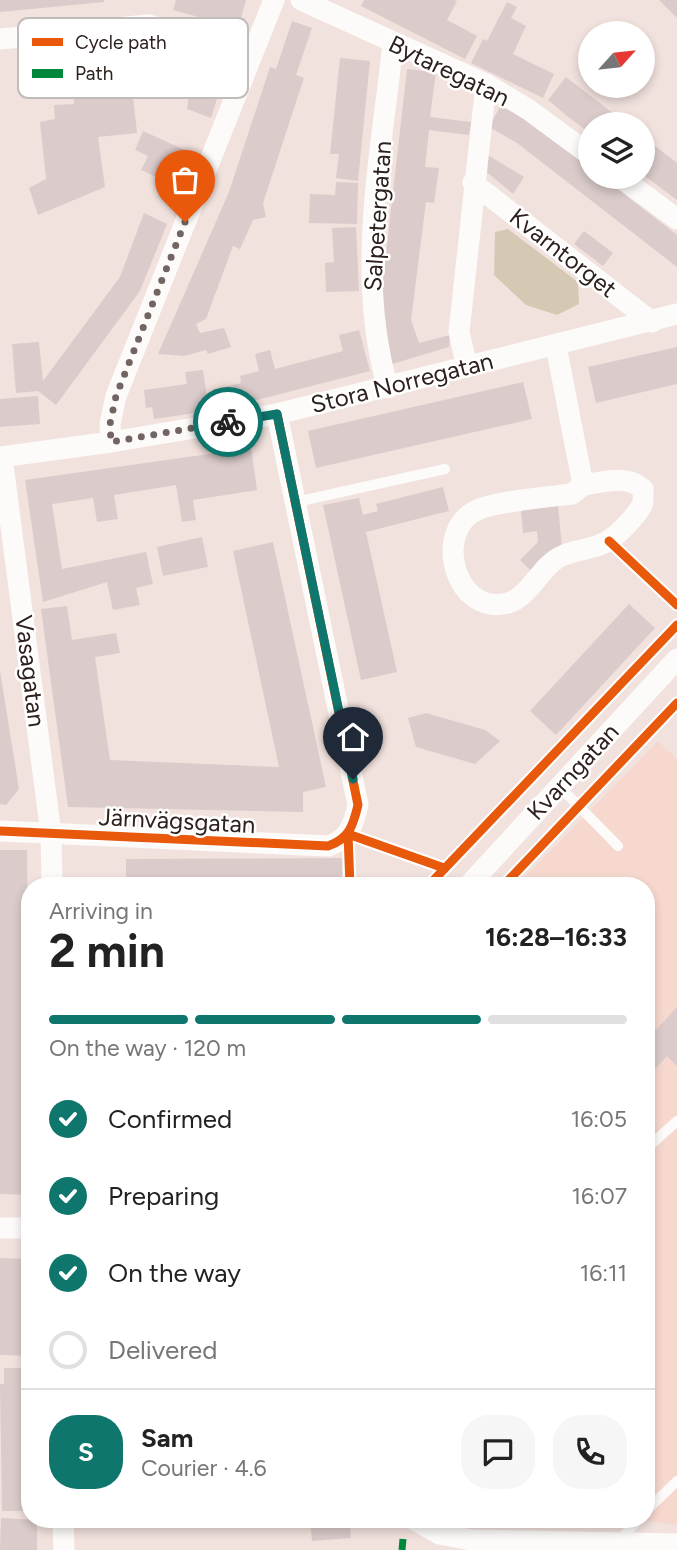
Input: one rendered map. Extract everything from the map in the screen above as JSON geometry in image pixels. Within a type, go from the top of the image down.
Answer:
[{"type":"street","points":[[248,65],[274,0]]},
{"type":"street","name":"Bytaregatan","points":[[301,0],[486,84],[578,147]]},
{"type":"street","points":[[0,39],[18,37]]},
{"type":"street","name":"Salpetergatan","points":[[388,388],[372,323],[370,281],[393,43]]},
{"type":"street","name":"Kvarntorget","points":[[467,368],[459,332],[473,183],[486,84]]},
{"type":"street","points":[[111,442],[110,424],[116,396],[235,98]]},
{"type":"street","name":"Kvarntorget","points":[[473,183],[653,323]]},
{"type":"street","points":[[636,189],[677,219]]},
{"type":"street","name":"Stora Norregatan","points":[[1,457],[111,442],[277,414],[653,323],[677,314]]},
{"type":"street","points":[[556,346],[583,485]]},
{"type":"street","points":[[277,414],[296,502]]},
{"type":"street","name":"Vasagatan","points":[[1,457],[51,834],[52,877]]},
{"type":"street","points":[[634,481],[643,489],[642,504],[609,541],[562,555],[511,602],[494,605],[476,600],[462,588],[454,565],[455,540],[462,522],[477,510],[572,494],[583,485],[634,481]]},
{"type":"street","name":"Järnvägsgatan","points":[[0,831],[328,846],[341,841],[348,834],[358,805],[296,502]]},
{"type":"street","name":"Kvarngatan","points":[[476,877],[677,659]]},
{"type":"street","points":[[0,1228],[21,1228]]},
{"type":"street","points":[[63,1528],[64,1550]]},
{"type":"street","points":[[429,1528],[439,1534],[472,1539],[677,1544]]},
{"type":"lane","points":[[296,502],[445,469]]},
{"type":"lane","points":[[560,787],[618,846]]},
{"type":"lane","points":[[655,1141],[677,1121]]},
{"type":"lane","points":[[655,1502],[677,1481]]},
{"type":"lane","points":[[617,1542],[630,1528]]},
{"type":"shaded area","points":[[508,229],[578,282],[579,304],[557,315],[526,305],[494,275],[495,232]]},
{"type":"shaded area","points":[[658,741],[677,759],[677,1525],[655,1522],[655,877],[525,877]]},
{"type":"building","points":[[0,0],[104,0],[104,2],[0,12]]},
{"type":"building","points":[[176,0],[246,0],[241,18],[202,18],[173,10]]},
{"type":"building","points":[[364,0],[454,0],[457,1],[447,20],[477,36],[465,59],[361,6]]},
{"type":"building","points":[[659,0],[677,0],[677,18]]},
{"type":"building","points":[[507,2],[517,7],[511,18],[526,26],[513,54],[554,74],[543,98],[471,63],[483,39],[487,41]]},
{"type":"building","points":[[292,21],[312,28],[296,75],[304,78],[263,203],[266,217],[253,220],[240,249],[233,246],[206,319],[196,324],[200,333],[224,328],[231,347],[208,354],[206,350],[184,356],[158,354],[229,192],[270,67],[276,69]]},
{"type":"building","points":[[340,58],[370,61],[358,181],[336,178],[339,154],[330,154]]},
{"type":"building","points":[[407,69],[436,72],[430,117],[471,122],[469,135],[429,130],[425,167],[439,168],[434,203],[426,202],[411,320],[419,343],[450,335],[449,347],[392,364],[381,297]]},
{"type":"building","points":[[566,77],[578,86],[578,98],[593,98],[611,112],[578,112],[578,124],[548,100]]},
{"type":"building","points":[[73,98],[133,98],[137,133],[98,137],[105,187],[38,215],[29,188],[46,179],[40,122],[55,119],[54,105],[74,104]]},
{"type":"building","points":[[188,98],[217,98],[211,118],[187,109]]},
{"type":"building","points":[[501,105],[532,122],[578,158],[578,189],[618,189],[677,235],[677,267],[517,143],[489,127]]},
{"type":"building","points":[[143,131],[196,155],[181,188],[141,170],[148,156],[135,150]]},
{"type":"building","points":[[655,146],[677,163],[677,200],[655,184]]},
{"type":"building","points":[[486,154],[524,177],[513,194],[483,169]]},
{"type":"building","points":[[336,182],[358,183],[357,224],[309,223],[310,194],[335,195]]},
{"type":"building","points":[[144,213],[167,224],[140,291],[56,405],[38,391],[16,393],[12,344],[39,342],[43,381],[120,277]]},
{"type":"building","points":[[356,227],[359,291],[326,292],[325,263],[334,262],[332,228]]},
{"type":"building","points":[[584,231],[613,253],[603,266],[574,244]]},
{"type":"building","points":[[359,330],[370,371],[218,410],[213,390],[241,383],[240,376],[259,371],[255,354],[270,350],[275,369],[343,351],[339,335]]},
{"type":"building","points":[[677,347],[677,384],[596,403],[588,367]]},
{"type":"building","points":[[203,370],[209,411],[154,419],[152,407],[146,408],[144,390],[187,384],[185,372]]},
{"type":"building","points":[[523,382],[532,419],[316,468],[308,431]]},
{"type":"building","points":[[38,396],[40,424],[0,427],[0,399]]},
{"type":"building","points":[[251,448],[257,490],[193,500],[196,520],[182,522],[176,485],[114,495],[118,519],[97,522],[93,498],[52,504],[62,569],[146,552],[153,584],[136,588],[140,605],[113,610],[107,582],[43,602],[25,480]]},
{"type":"building","points":[[443,487],[449,511],[366,532],[397,672],[361,680],[323,505],[359,498],[363,515],[378,511],[376,504]]},
{"type":"building","points":[[558,506],[562,547],[533,573],[520,560],[538,542],[537,531],[523,533],[521,510]]},
{"type":"building","points":[[202,537],[208,567],[163,576],[157,547]]},
{"type":"building","points":[[273,542],[326,787],[303,792],[303,812],[68,807],[41,609],[67,606],[72,640],[116,633],[120,653],[95,657],[110,760],[279,767],[233,551]]},
{"type":"building","points":[[629,604],[655,628],[556,735],[530,711]]},
{"type":"building","points":[[0,671],[19,789],[6,805],[0,804]]},
{"type":"building","points":[[426,713],[485,730],[500,741],[475,764],[416,747],[408,718]]},
{"type":"building","points":[[0,850],[27,850],[27,877],[21,877],[21,1195],[0,1194]]},
{"type":"building","points":[[342,858],[342,877],[126,877],[126,859]]},
{"type":"building","points":[[677,1007],[677,1066],[667,1056],[655,1069],[656,1030]]},
{"type":"building","points":[[0,1258],[21,1259],[21,1356],[0,1355]]},
{"type":"building","points":[[4,1368],[21,1368],[21,1511],[2,1511],[0,1384],[4,1384]]},
{"type":"building","points":[[1,1518],[21,1519],[21,1528],[37,1528],[37,1550],[0,1550]]},
{"type":"building","points":[[311,1528],[350,1528],[351,1538],[312,1541]]},
{"type":"marked path","points":[[402,1550],[403,1539]]},
{"type":"cycle path","points":[[0,831],[328,846],[341,840],[349,831],[358,805],[277,414]]},
{"type":"cycle path","points":[[609,541],[677,605]]},
{"type":"cycle path","points":[[437,877],[677,625]]},
{"type":"cycle path","points":[[512,877],[677,703]]},
{"type":"cycle path","points":[[350,877],[348,834],[444,868]]},
{"type":"way so far","points":[[185,222],[116,396],[110,424],[111,442],[228,422]]},
{"type":"route","points":[[228,422],[277,414],[353,779]]}]
